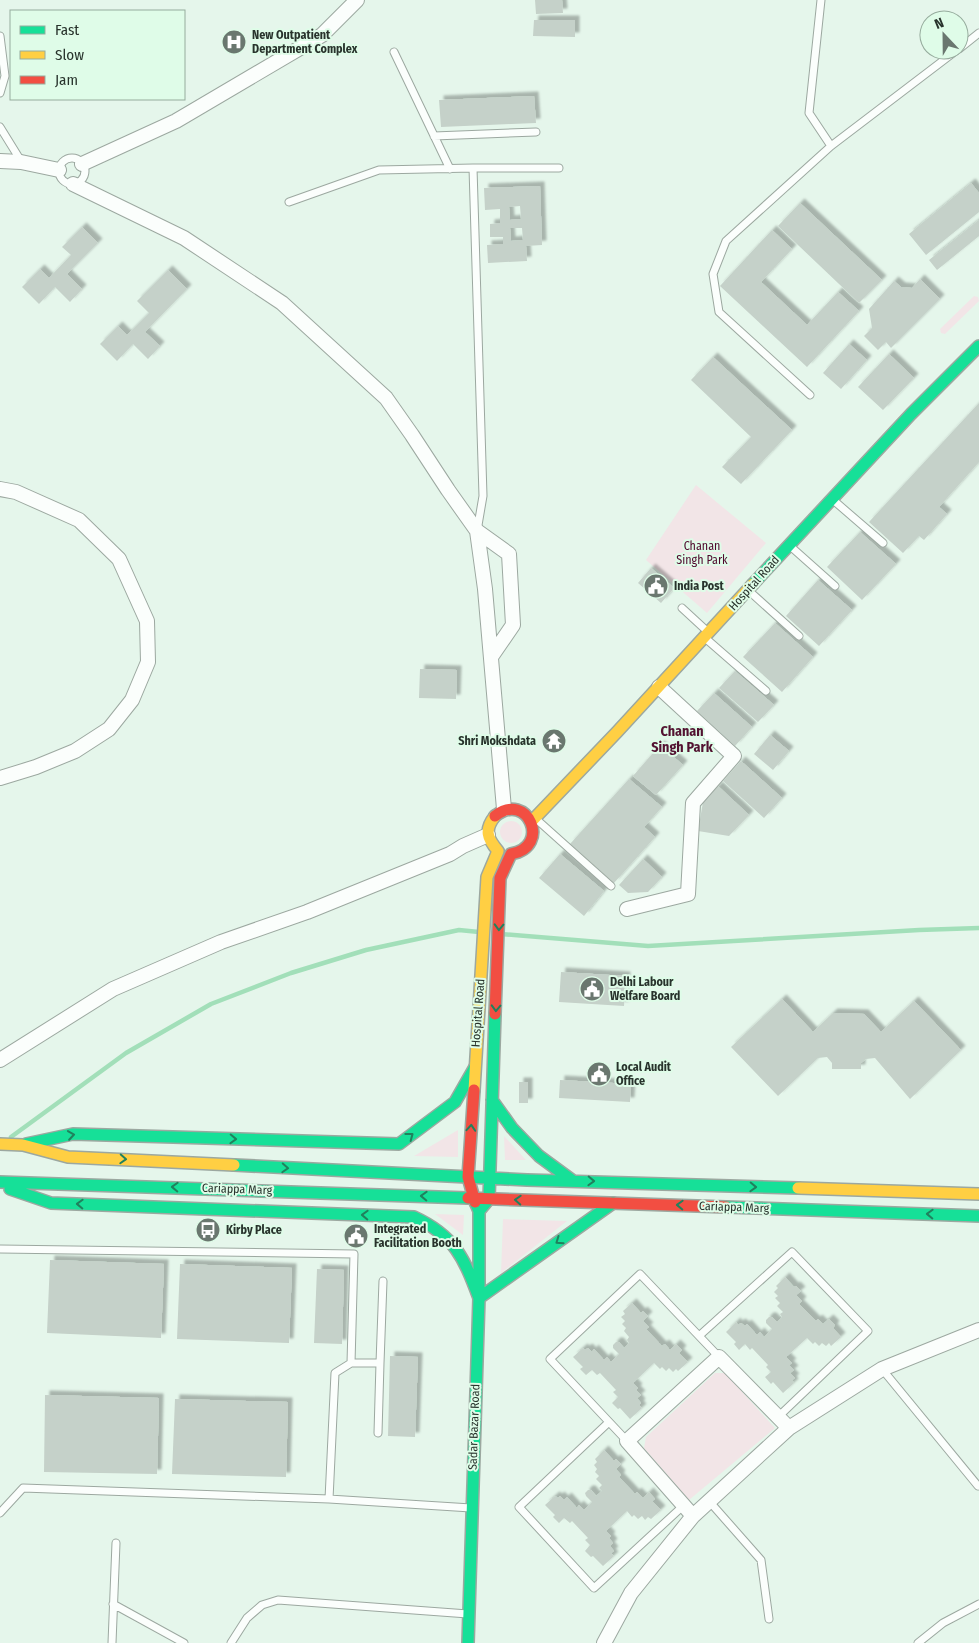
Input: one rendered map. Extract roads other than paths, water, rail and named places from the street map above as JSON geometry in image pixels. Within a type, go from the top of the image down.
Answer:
[{"type":"main road","name":"Hospital Road","points":[[489,1199],[500,878],[511,854],[528,846],[533,834],[533,820],[659,687],[831,498],[979,346]]},
{"type":"main road","points":[[488,835],[493,816],[504,809],[510,808],[523,812],[533,820]]},
{"type":"main road","name":"Hospital Road","points":[[473,1198],[468,1177],[487,877],[498,851],[493,846],[488,835]]},
{"type":"main road","points":[[23,1145],[73,1134],[400,1144],[455,1102],[475,1067]]},
{"type":"main road","points":[[492,1100],[512,1128],[539,1156],[573,1180]]},
{"type":"main road","name":"Cariappa Marg","points":[[0,1144],[23,1145],[68,1157],[490,1178],[979,1194]]},
{"type":"main road","name":"Cariappa Marg","points":[[0,1182],[979,1216]]},
{"type":"main road","points":[[0,1186],[51,1203],[414,1217],[438,1228],[456,1245],[479,1298],[613,1203]]},
{"type":"main road","points":[[836,1211],[837,1189]]},
{"type":"main road","name":"Sadar Bazar Road","points":[[468,1643],[479,1298],[479,1211],[473,1198]]},
{"type":"main road","points":[[479,1211],[489,1199]]},
{"type":"street","points":[[82,164],[176,121],[322,35],[357,0]]},
{"type":"street","points":[[0,161],[21,162],[59,170]]},
{"type":"street","points":[[73,184],[184,238],[282,303],[386,398],[477,531],[509,554],[513,625],[491,657]]},
{"type":"street","points":[[0,489],[16,492],[79,520],[119,559],[147,621],[148,662],[132,700],[109,729],[76,751],[36,767],[0,778]]},
{"type":"street","points":[[477,531],[491,657],[504,809]]},
{"type":"street","points":[[626,909],[688,894],[693,803],[734,756],[659,687]]},
{"type":"street","points":[[0,1060],[113,989],[221,942],[307,912],[450,854],[488,835]]},
{"type":"street","points":[[604,1643],[631,1593],[693,1516],[789,1428],[882,1369],[979,1330]]},
{"type":"street","points":[[693,1516],[627,1441],[719,1357],[789,1428]]},
{"type":"lane","points":[[821,0],[809,113],[831,146]]},
{"type":"lane","points":[[969,41],[979,33]]},
{"type":"lane","points":[[0,36],[6,76],[0,93]]},
{"type":"lane","points":[[394,52],[450,169]]},
{"type":"lane","points":[[810,395],[719,312],[713,274],[726,240],[831,146],[944,60]]},
{"type":"lane","points":[[0,126],[21,162]]},
{"type":"lane","points":[[434,136],[536,132]]},
{"type":"lane","points":[[70,158],[79,160],[84,168],[83,177],[80,181],[73,184],[62,180],[59,170],[62,163],[70,158]]},
{"type":"lane","points":[[473,168],[483,496],[477,531]]},
{"type":"lane","points":[[289,202],[379,170],[559,168]]},
{"type":"lane","points":[[831,498],[882,542]]},
{"type":"lane","points":[[789,544],[835,586]]},
{"type":"lane","points":[[748,589],[799,636]]},
{"type":"lane","points":[[682,608],[706,635],[766,691]]},
{"type":"lane","points":[[533,820],[611,886]]},
{"type":"lane","points":[[0,1249],[354,1254],[351,1363]]},
{"type":"lane","points":[[699,1336],[792,1252],[868,1331],[778,1417]]},
{"type":"lane","points":[[627,1441],[550,1359],[640,1274],[719,1357]]},
{"type":"lane","points":[[378,1433],[383,1281]]},
{"type":"lane","points":[[329,1499],[335,1373],[351,1363],[380,1363]]},
{"type":"lane","points":[[882,1369],[978,1486]]},
{"type":"lane","points":[[608,1422],[519,1507],[594,1588],[683,1506]]},
{"type":"lane","points":[[0,1513],[22,1488],[329,1499],[472,1508]]},
{"type":"lane","points":[[709,1501],[761,1560],[769,1619]]},
{"type":"lane","points":[[112,1643],[116,1543]]},
{"type":"lane","points":[[231,1643],[247,1618],[262,1606],[278,1600],[468,1614]]},
{"type":"lane","points":[[113,1604],[184,1643]]},
{"type":"lane","points":[[918,1643],[943,1623],[979,1604]]},
{"type":"waterway","points":[[501,934],[648,946],[979,928]]},
{"type":"waterway","points":[[11,1137],[126,1053],[211,1004],[291,973],[366,950],[459,930],[479,932]]},
{"type":"place","name":"New Outpatient Department Complex","points":[[234,42]]},
{"type":"place","name":"India Post","points":[[656,586]]},
{"type":"place","name":"Shri Mokshdata","points":[[554,741]]},
{"type":"place","name":"Delhi Labour Welfare Board","points":[[592,989]]},
{"type":"place","name":"Local Audit Office","points":[[599,1074]]},
{"type":"place","name":"Kirby Place","points":[[208,1230]]},
{"type":"place","name":"Integrated Facilitation Booth","points":[[356,1236]]},
{"type":"district","name":"Chanan Singh Park","points":[[682,740]]}]
